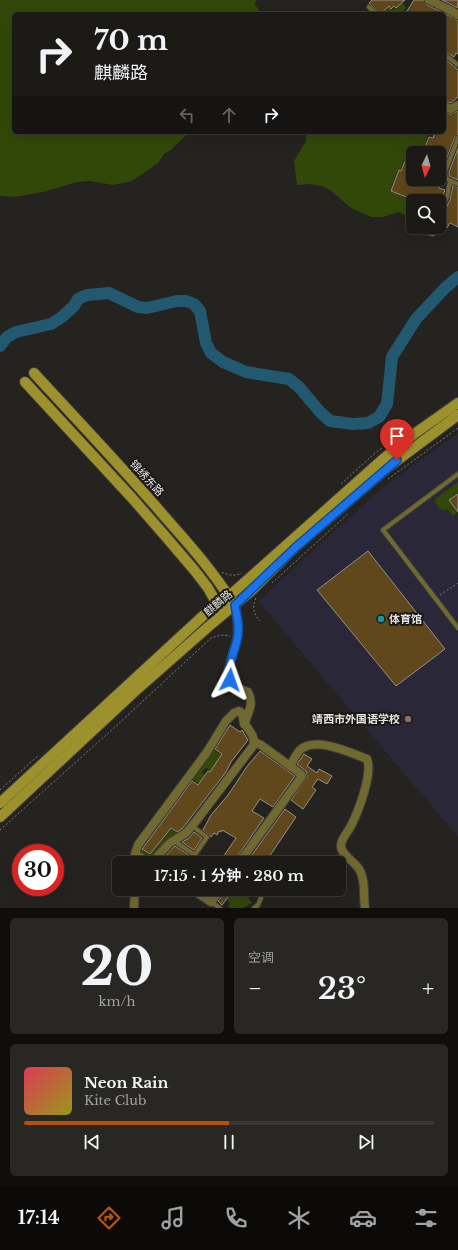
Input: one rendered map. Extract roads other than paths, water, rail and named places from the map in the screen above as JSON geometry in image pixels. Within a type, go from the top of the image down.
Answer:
[{"type":"main road","name":"锦绣东路","points":[[34,373],[145,493],[178,531],[220,582],[235,605]]},
{"type":"main road","points":[[25,382],[162,531],[208,588],[220,610]]},
{"type":"main road","name":"麒麟路","points":[[0,817],[220,610],[228,595],[382,460],[414,434],[458,404]]},
{"type":"main road","name":"麒麟路","points":[[0,803],[204,616],[235,605],[296,547],[387,468],[458,415]]},
{"type":"street","points":[[429,0],[458,15]]},
{"type":"street","points":[[446,107],[452,109],[458,105]]},
{"type":"street","points":[[235,605],[239,629],[228,673],[233,686],[248,692],[251,698],[251,705],[244,724]]},
{"type":"street","points":[[139,856],[135,854],[138,845],[207,752],[226,721],[234,713],[239,711],[242,713],[244,724],[251,733],[254,742],[261,745],[301,774],[301,778],[244,856]]},
{"type":"street","points":[[158,856],[192,826],[242,762],[254,742]]},
{"type":"street","points":[[290,766],[300,750],[321,745],[337,747],[367,759],[369,762],[363,799],[341,844],[341,850],[351,859],[360,871],[363,879],[364,908]]},
{"type":"street","points":[[134,908],[135,896]]},
{"type":"street","points":[[202,896],[211,902],[216,896]]},
{"type":"lane","points":[[369,7],[374,12]]},
{"type":"lane","points":[[446,56],[458,65]]},
{"type":"lane","points":[[458,138],[445,172],[446,178],[458,184]]},
{"type":"lane","points":[[446,198],[451,181]]},
{"type":"lane","points":[[458,474],[383,530],[458,628]]},
{"type":"lane","points":[[174,841],[194,856],[208,837],[192,826]]},
{"type":"lane","points":[[254,908],[260,907],[260,896]]},
{"type":"lane","points":[[211,902],[220,908]]},
{"type":"waterway","points":[[0,346],[7,337],[16,332],[51,324],[62,317],[74,306],[78,299],[87,295],[109,293],[138,307],[147,308],[177,301],[186,301],[194,304],[200,311],[206,343],[211,353],[223,362],[246,372],[289,379],[299,387],[320,412],[330,421],[353,424],[368,423],[379,417],[387,404],[392,357],[416,319],[445,288],[458,277]]},
{"type":"place","name":"体育馆","points":[[381,619]]},
{"type":"place","name":"靖西市外国语学校","points":[[408,719]]}]
